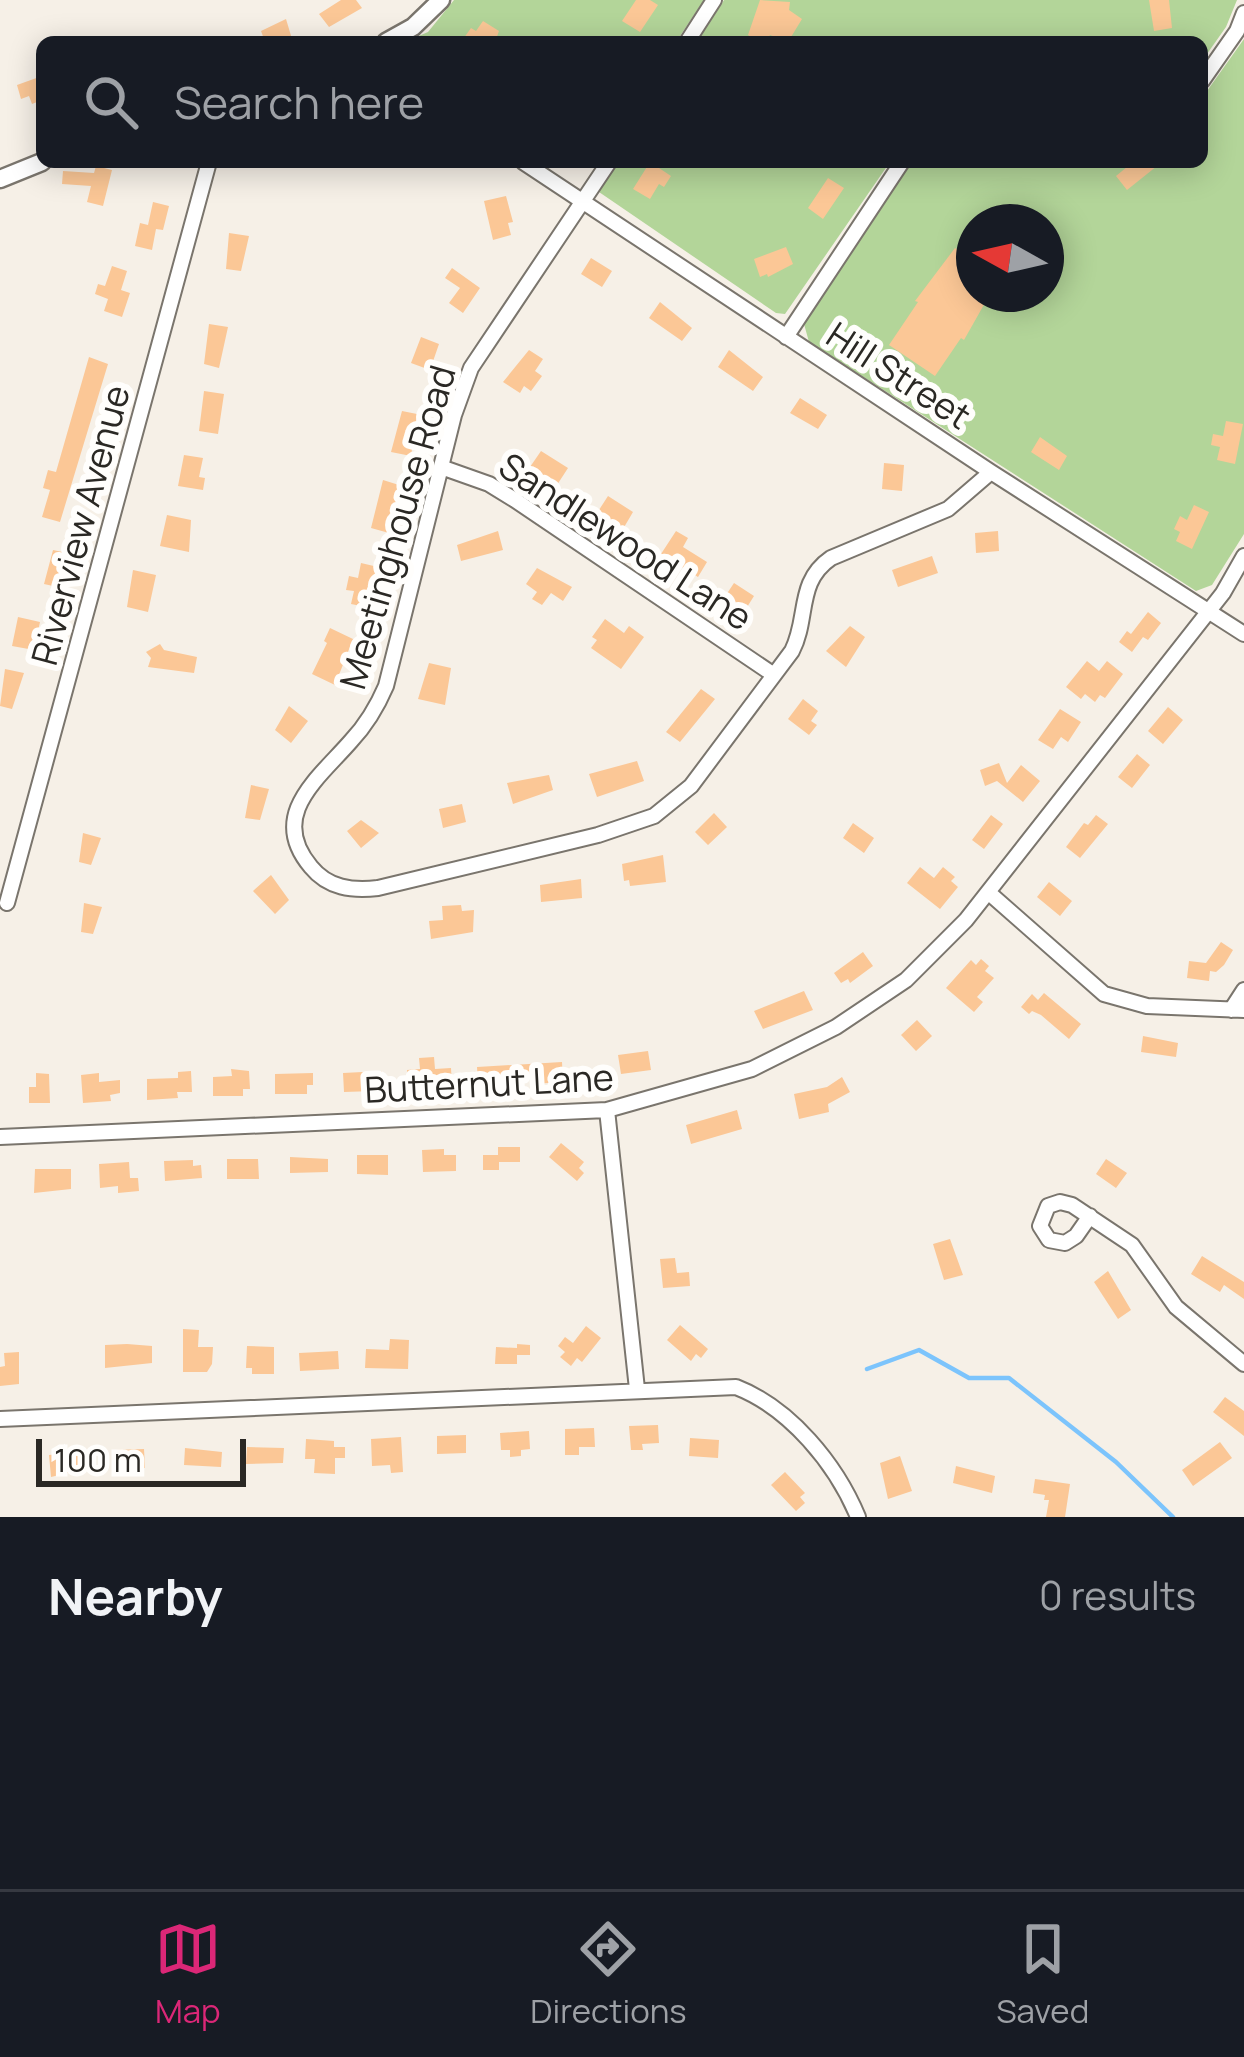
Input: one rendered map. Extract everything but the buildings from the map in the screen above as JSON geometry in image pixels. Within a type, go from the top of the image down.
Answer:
[{"type":"street","points":[[396,36],[441,0]]},
{"type":"street","points":[[691,36],[714,0]]},
{"type":"street","points":[[1208,73],[1244,13]]},
{"type":"street","points":[[0,179],[36,164]]},
{"type":"street","name":"Riverview Avenue","points":[[7,903],[207,168]]},
{"type":"street","name":"Hill Street","points":[[532,168],[1244,634]]},
{"type":"street","name":"Meetinghouse Road","points":[[604,168],[471,368],[454,415],[386,686],[373,716],[310,784],[297,809],[299,850],[326,881],[351,889],[378,888],[598,835],[654,816],[691,786],[774,675],[798,639],[807,585],[824,562],[948,509],[991,472]]},
{"type":"street","points":[[786,337],[898,168]]},
{"type":"street","name":"Sandlewood Lane","points":[[441,467],[489,484],[515,500],[774,675]]},
{"type":"street","name":"Butternut Lane","points":[[0,1137],[607,1110],[752,1070],[836,1027],[906,980],[938,951],[1208,611],[1244,556]]},
{"type":"street","points":[[988,892],[1104,994],[1147,1006],[1238,1010],[1244,990]]},
{"type":"street","points":[[607,1110],[637,1389]]},
{"type":"street","points":[[1090,1216],[1132,1245],[1176,1307],[1244,1364]]},
{"type":"street","points":[[0,1419],[736,1387],[781,1413],[834,1472],[858,1517]]},
{"type":"green space","points":[[454,0],[704,0],[680,36],[419,36],[428,32]]},
{"type":"green space","points":[[724,0],[1237,0],[1208,52],[1208,36],[701,36]]},
{"type":"green space","points":[[1244,39],[1244,534],[1212,585],[1196,591],[809,342],[804,324],[906,168],[1208,168],[1208,90]]},
{"type":"green space","points":[[614,168],[886,168],[785,314],[776,313],[599,192]]},
{"type":"waterway","points":[[867,1369],[919,1350],[969,1378],[1009,1378],[1116,1462],[1173,1517]]}]
